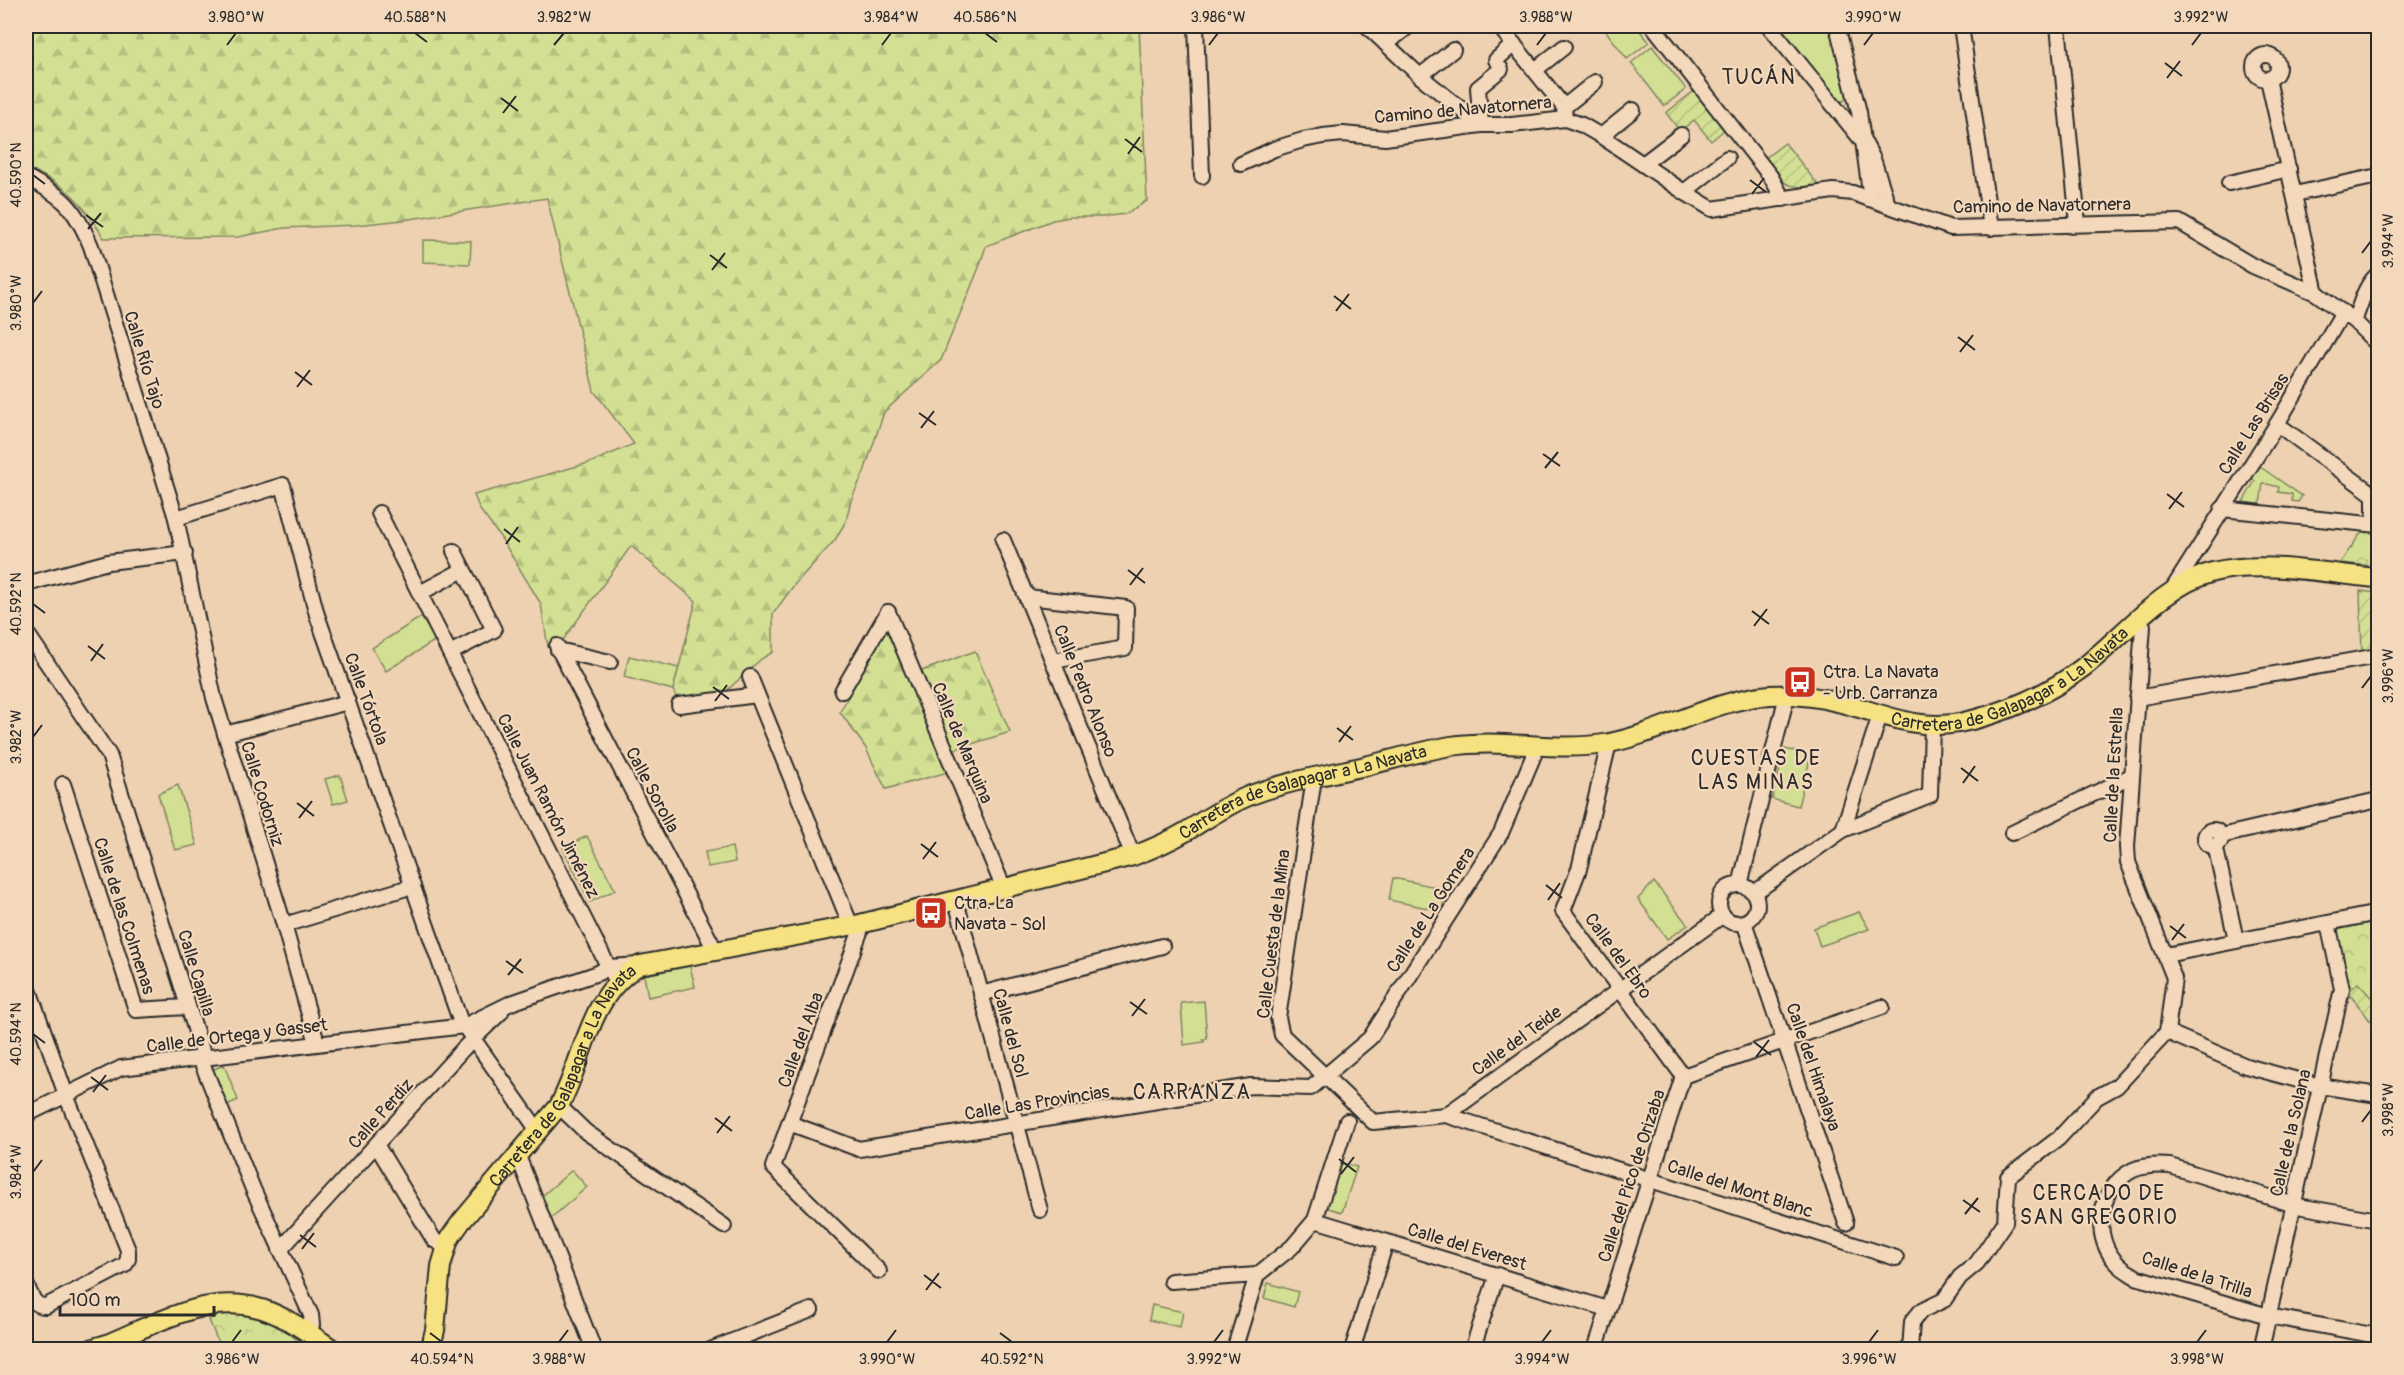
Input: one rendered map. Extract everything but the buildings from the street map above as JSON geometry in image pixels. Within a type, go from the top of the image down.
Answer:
[{"type":"main road","name":"Carretera de Galapagar a La Navata","points":[[430,1350],[434,1336],[439,1280],[446,1246],[461,1222],[559,1106],[571,1082],[610,977],[640,965],[855,925],[1133,856],[1161,846],[1225,807],[1251,795],[1448,746],[1498,742],[1586,747],[1609,743],[1717,706],[1751,698],[1787,695],[1843,703],[1909,723],[1932,725],[1957,723],[1989,715],[2049,690],[2087,665],[2171,592],[2205,575],[2237,569],[2265,568],[2379,578]]},
{"type":"main road","points":[[96,1348],[127,1342],[190,1310],[214,1305],[260,1308],[277,1314],[307,1332],[326,1347]]},
{"type":"street","points":[[1196,26],[1202,176]]},
{"type":"street","points":[[1367,26],[1420,76],[1481,125]]},
{"type":"street","points":[[1386,45],[1409,26]]},
{"type":"street","points":[[1510,26],[1503,31],[1535,70],[1565,113],[1595,82]]},
{"type":"street","points":[[1653,26],[1771,177],[1783,200]]},
{"type":"street","points":[[1769,26],[1865,144],[1873,159],[1888,205]]},
{"type":"street","points":[[1837,26],[1865,144],[1869,199]]},
{"type":"street","points":[[1961,26],[1991,228]]},
{"type":"street","points":[[2058,26],[2078,223]]},
{"type":"street","points":[[1481,125],[1478,88],[1514,44]]},
{"type":"street","points":[[1535,70],[1564,47]]},
{"type":"street","points":[[1420,76],[1453,50]]},
{"type":"street","points":[[2268,79],[2316,293]]},
{"type":"street","points":[[1601,136],[1633,110]]},
{"type":"street","name":"Camino de Navatornera","points":[[1241,164],[1274,149],[1323,136],[1344,134],[1385,138],[1481,125],[1512,125],[1565,113],[1712,209],[1833,191],[1853,193],[1951,228],[2179,222],[2253,266],[2316,293],[2349,317],[2379,345]]},
{"type":"street","points":[[1643,164],[1681,135]]},
{"type":"street","points":[[1684,192],[1727,158]]},
{"type":"street","points":[[2229,183],[2289,169]]},
{"type":"street","points":[[2295,194],[2379,176]]},
{"type":"street","name":"Calle Río Tajo","points":[[26,177],[49,189],[68,204],[79,218],[91,246],[185,553]]},
{"type":"street","name":"Calle Las Brisas","points":[[2171,592],[2277,424],[2379,274]]},
{"type":"street","points":[[2222,509],[2376,524],[2374,495],[2277,424]]},
{"type":"street","name":"Calle Tórtola","points":[[176,518],[283,485],[317,615],[459,1020],[539,1132]]},
{"type":"street","name":"Calle Juan Ramón Jiménez","points":[[379,513],[610,977]]},
{"type":"street","name":"Calle Pedro Alonso","points":[[1003,540],[1133,856]]},
{"type":"street","points":[[450,653],[494,630],[454,551]]},
{"type":"street","points":[[26,584],[108,562],[185,553]]},
{"type":"street","name":"Calle Codorniz","points":[[185,553],[214,698],[284,925],[317,1043]]},
{"type":"street","points":[[2193,555],[2193,564],[2205,575]]},
{"type":"street","points":[[420,593],[464,570]]},
{"type":"street","points":[[1027,597],[1126,608],[1125,648],[1053,661]]},
{"type":"street","name":"Calle de Marquina","points":[[842,691],[888,612],[1004,889]]},
{"type":"street","name":"Calle de la Estrella","points":[[2138,620],[2143,626],[2131,776],[2128,862],[2174,978],[2166,1032]]},
{"type":"street","name":"Calle Capilla","points":[[26,632],[109,755],[204,1057],[202,1063],[253,1189],[311,1315],[312,1325],[307,1332]]},
{"type":"street","name":"Calle Sorolla","points":[[610,662],[557,648],[715,950]]},
{"type":"street","points":[[2137,698],[2379,656]]},
{"type":"street","points":[[750,677],[855,925]]},
{"type":"street","points":[[679,705],[757,695]]},
{"type":"street","points":[[1740,885],[1787,695]]},
{"type":"street","points":[[225,734],[348,702]]},
{"type":"street","points":[[1843,830],[1880,715]]},
{"type":"street","points":[[1754,893],[1843,830],[1930,795],[1932,725]]},
{"type":"street","name":"Calle del Ebro","points":[[1609,743],[1579,869],[1563,911],[1683,1076]]},
{"type":"street","name":"Calle de La Gomera","points":[[1325,1076],[1370,1038],[1383,1018],[1501,833],[1538,745]]},
{"type":"street","points":[[2012,833],[2131,776]]},
{"type":"street","name":"Calle Cuesta de la Mina","points":[[1314,778],[1278,1017],[1282,1035],[1325,1076]]},
{"type":"street","name":"Calle de las Colmenas","points":[[63,784],[136,1010],[187,1007]]},
{"type":"street","points":[[2236,940],[2218,841],[2379,800]]},
{"type":"street","points":[[1740,885],[1754,893],[1757,900],[1755,913],[1744,922],[1732,922],[1720,910],[1720,897],[1728,888],[1740,885]]},
{"type":"street","points":[[284,925],[413,886]]},
{"type":"street","name":"Calle del Sol","points":[[956,901],[1040,1210]]},
{"type":"street","points":[[2166,955],[2379,913]]},
{"type":"street","name":"Calle del Teide","points":[[1446,1115],[1723,915]]},
{"type":"street","name":"Calle del Himalaya","points":[[1744,922],[1854,1244]]},
{"type":"street","name":"Calle de la Solana","points":[[2260,1350],[2342,989],[2328,923]]},
{"type":"street","name":"Calle del Alba","points":[[855,925],[860,932],[773,1167],[879,1271]]},
{"type":"street","points":[[981,994],[1162,946]]},
{"type":"street","name":"Calle Perdiz","points":[[464,1026],[511,1003],[610,977]]},
{"type":"street","points":[[26,981],[66,1095],[128,1250],[128,1259],[124,1265],[46,1306],[35,1303],[26,1284]]},
{"type":"street","name":"Calle Perdiz","points":[[280,1250],[473,1039],[511,1003]]},
{"type":"street","name":"Calle del Pico de Orizaba","points":[[1595,1350],[1683,1076],[1882,1007]]},
{"type":"street","name":"Calle de Ortega y Gasset","points":[[26,1115],[121,1068],[193,1061],[204,1057],[464,1026]]},
{"type":"street","points":[[1910,1350],[1912,1322],[1921,1311],[1944,1300],[1960,1276],[1977,1263],[2005,1222],[2008,1177],[2060,1138],[2097,1097],[2117,1086],[2166,1032],[2246,1066],[2320,1086],[2379,1095]]},
{"type":"street","points":[[1325,1076],[1373,1122],[1446,1115]]},
{"type":"street","name":"Calle Las Provincias","points":[[789,1123],[859,1149],[1251,1086],[1311,1088],[1325,1076]]},
{"type":"street","points":[[1467,1100],[1464,1112],[1471,1122]]},
{"type":"street","points":[[559,1106],[586,1132],[724,1226]]},
{"type":"street","name":"Calle del Mont Blanc","points":[[1446,1115],[1896,1258]]},
{"type":"street","points":[[1234,1350],[1257,1275],[1292,1247],[1315,1220],[1347,1121]]},
{"type":"street","points":[[377,1146],[434,1240],[446,1246]]},
{"type":"street","points":[[518,1156],[594,1350]]},
{"type":"street","name":"Calle de la Trilla","points":[[2379,1220],[2294,1205],[2170,1166],[2151,1165],[2133,1170],[2118,1181],[2106,1197],[2101,1215],[2101,1234],[2108,1251],[2120,1266],[2136,1277],[2268,1316],[2379,1336]]},
{"type":"street","name":"Calle del Everest","points":[[1315,1220],[1608,1309]]},
{"type":"street","points":[[1835,1239],[1846,1223]]},
{"type":"street","points":[[1352,1350],[1386,1242]]},
{"type":"street","points":[[1171,1281],[1257,1275]]},
{"type":"street","points":[[1472,1350],[1497,1275]]},
{"type":"street","points":[[710,1350],[811,1310]]},
{"type":"green space","points":[[26,26],[1139,26],[1147,201],[1125,214],[1053,220],[986,246],[941,360],[884,412],[864,472],[851,500],[846,521],[835,540],[794,585],[773,614],[773,652],[761,659],[723,694],[678,701],[673,690],[696,601],[631,546],[563,640],[548,647],[541,604],[501,538],[480,510],[474,495],[592,462],[634,444],[594,391],[547,198],[403,220],[356,225],[284,228],[238,237],[104,238],[72,195],[52,180],[26,168]]},
{"type":"green space","points":[[1602,26],[1636,26],[1649,42],[1627,59]]},
{"type":"green space","points":[[1780,26],[1829,26],[1848,99],[1840,102]]},
{"type":"green space","points":[[1652,46],[1686,89],[1664,106],[1631,63]]},
{"type":"green space","points":[[1694,91],[1724,130],[1711,141],[1694,120],[1680,131],[1666,113]]},
{"type":"green space","points":[[1785,143],[1819,186],[1793,186],[1781,180],[1771,168],[1764,159]]},
{"type":"green space","points":[[423,240],[471,241],[470,264],[423,262]]},
{"type":"green space","points":[[2259,466],[2302,496],[2298,502],[2292,501],[2292,494],[2278,492],[2279,487],[2263,483],[2260,504],[2243,502],[2255,481],[2251,478]]},
{"type":"green space","points":[[2363,530],[2378,531],[2376,566],[2340,563]]},
{"type":"green space","points":[[2360,591],[2377,593],[2378,649],[2362,653]]},
{"type":"green space","points":[[421,617],[436,640],[386,671],[372,648]]},
{"type":"green space","points":[[889,627],[948,772],[886,789],[865,747],[840,712],[885,628]]},
{"type":"green space","points":[[975,651],[1010,732],[952,750],[919,672]]},
{"type":"green space","points":[[629,656],[679,668],[673,690],[624,677]]},
{"type":"green space","points":[[1785,749],[1811,755],[1798,806],[1772,799]]},
{"type":"green space","points":[[340,775],[348,800],[333,804],[325,779]]},
{"type":"green space","points":[[178,785],[197,845],[175,850],[158,794]]},
{"type":"green space","points":[[587,836],[615,890],[590,902],[563,848]]},
{"type":"green space","points":[[732,847],[735,862],[708,867],[705,852]]},
{"type":"green space","points":[[1393,878],[1446,889],[1442,911],[1389,900]]},
{"type":"green space","points":[[1654,882],[1688,925],[1667,939],[1638,899]]},
{"type":"green space","points":[[1859,912],[1869,929],[1820,946],[1814,928]]},
{"type":"green space","points":[[2378,921],[2378,1028],[2376,1028],[2348,992],[2337,930]]},
{"type":"green space","points":[[690,966],[695,987],[648,997],[644,975]]},
{"type":"green space","points":[[2358,983],[2378,1005],[2378,1028],[2348,992]]},
{"type":"green space","points":[[1204,1001],[1207,1039],[1203,1039],[1204,1042],[1184,1045],[1181,1003]]},
{"type":"green space","points":[[224,1065],[238,1100],[224,1106],[209,1071]]},
{"type":"green space","points":[[1339,1162],[1357,1167],[1342,1212],[1325,1207]]},
{"type":"green space","points":[[572,1170],[587,1187],[550,1219],[541,1197]]},
{"type":"green space","points":[[1268,1283],[1298,1292],[1294,1307],[1264,1298]]},
{"type":"green space","points":[[1152,1305],[1183,1312],[1180,1327],[1149,1320]]},
{"type":"green space","points":[[230,1314],[272,1323],[290,1334],[304,1349],[221,1349],[209,1320],[219,1315]]},
{"type":"place","name":"Ctra. La Navata - Urb. Carranza","points":[[1800,682]]},
{"type":"place","name":"Ctra. La Navata - Sol","points":[[931,913]]},
{"type":"district","name":"TUCÁN","points":[[1759,77]]},
{"type":"district","name":"CUESTAS DE LAS MINAS","points":[[1756,770]]},
{"type":"district","name":"CARRANZA","points":[[1192,1092]]},
{"type":"district","name":"CERCADO DE SAN GREGORIO","points":[[2099,1205]]}]
